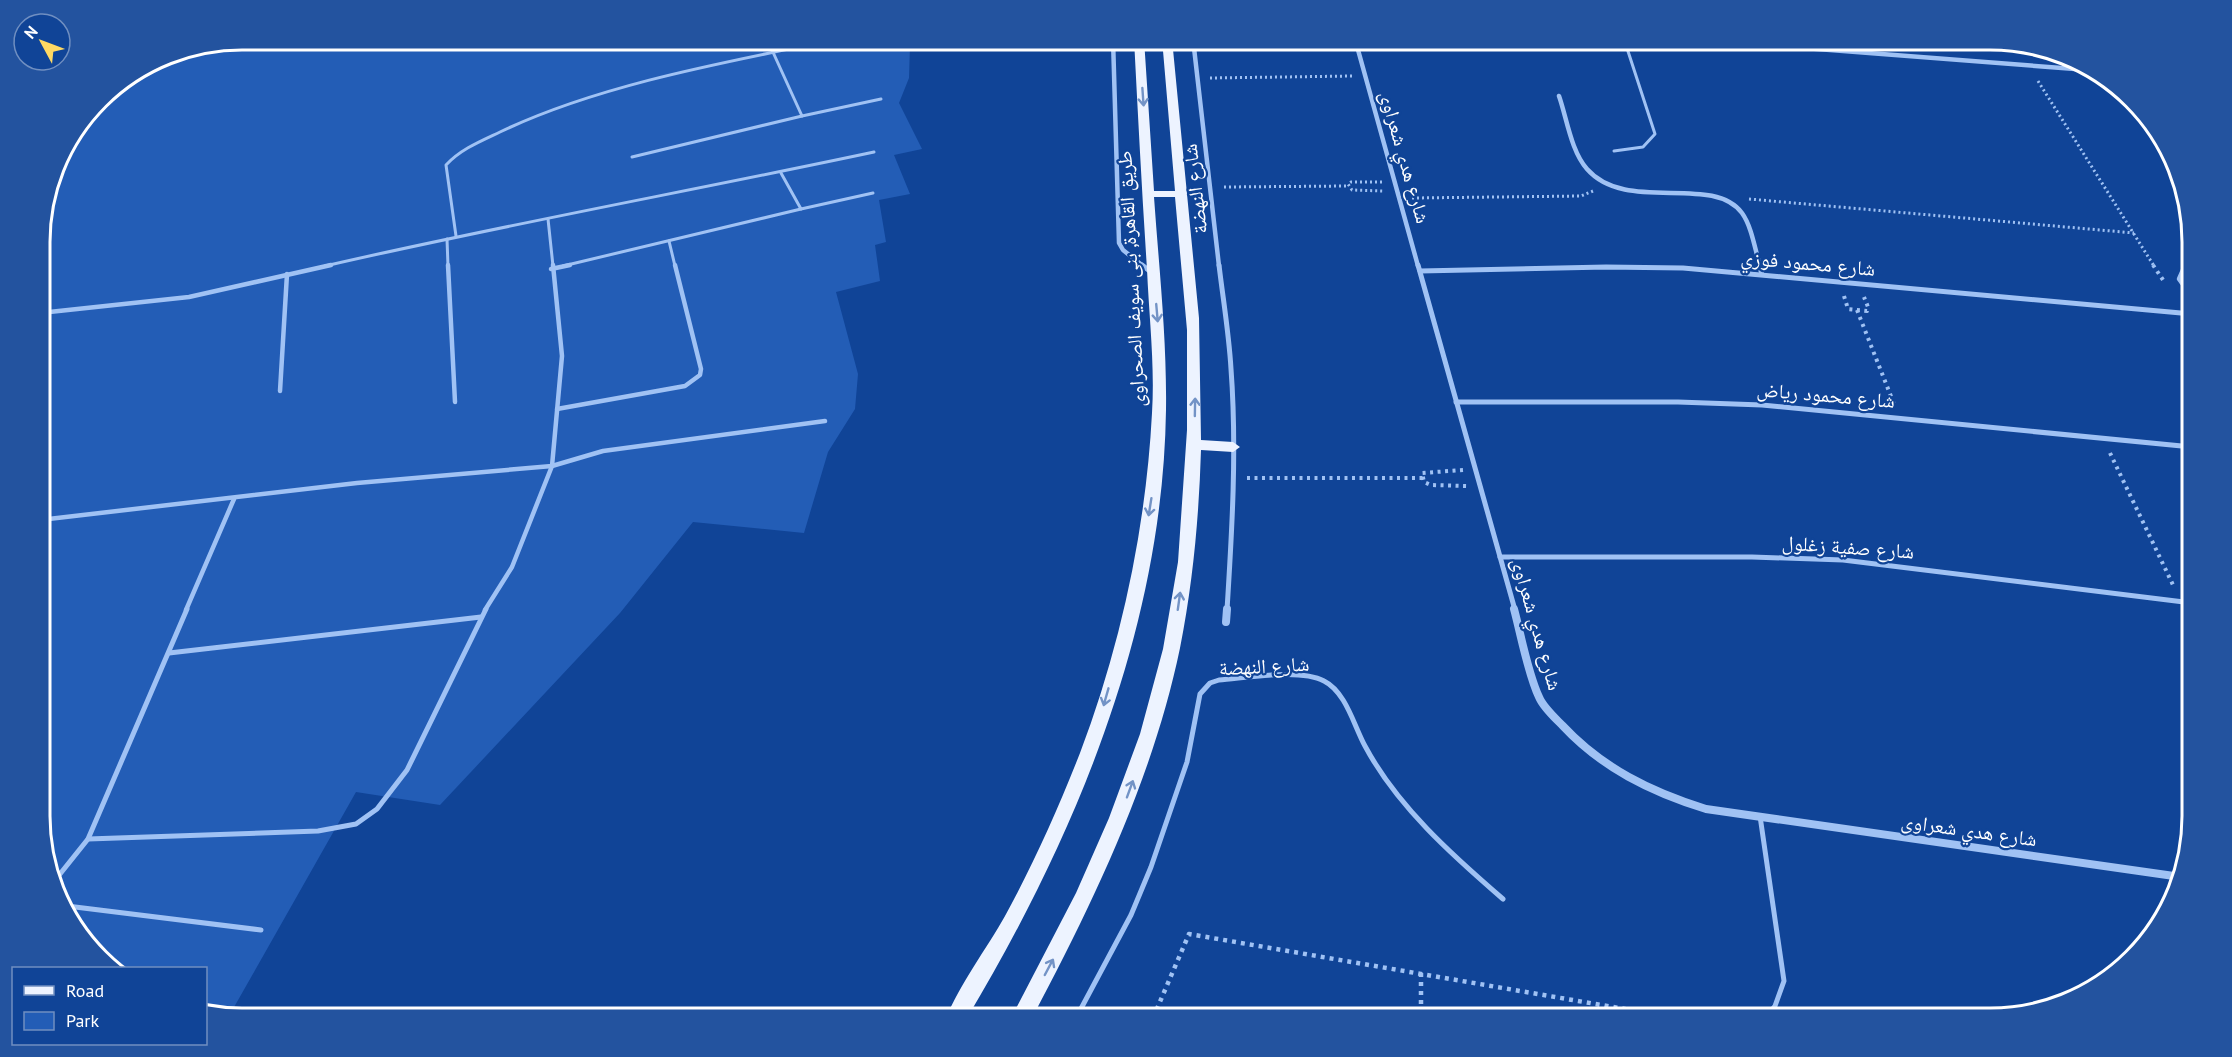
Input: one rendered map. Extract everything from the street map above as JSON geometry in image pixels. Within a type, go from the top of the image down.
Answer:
[{"type":"main road","name":"طريق القاهرة, بنى سويف الصحراوى","points":[[962,1008],[998,949],[1064,814],[1091,745],[1120,649],[1146,536],[1158,437],[1160,350],[1153,274],[1140,50]]},
{"type":"main road","points":[[1026,1008],[1089,887],[1119,819],[1162,689],[1175,631],[1190,512],[1194,444],[1194,339],[1168,50]]},
{"type":"main road","points":[[1149,194],[1181,194]]},
{"type":"main road","points":[[1194,444],[1233,447]]},
{"type":"street","points":[[1113,50],[1119,243],[1123,250],[1153,274]]},
{"type":"street","name":"شارع النهضة","points":[[1194,50],[1232,368],[1231,550],[1226,622]]},
{"type":"street","name":"شارع هدي شعراوى","points":[[1358,50],[1539,698],[1572,739],[1593,757],[1646,789],[1676,801],[1706,809],[2172,876]]},
{"type":"street","points":[[1832,50],[2074,69]]},
{"type":"street","points":[[1559,96],[1584,164],[1598,179],[1625,190],[1712,196],[1731,203],[1742,213],[1762,274]]},
{"type":"street","name":"شارع محمود فوزي","points":[[1420,271],[1606,267],[1683,268],[2182,313]]},
{"type":"street","name":"شارع محمود رياض","points":[[1456,402],[1719,403],[2182,446]]},
{"type":"street","name":"شارع صفية زغلول","points":[[1500,557],[1752,557],[1843,561],[2181,601]]},
{"type":"lane","points":[[456,236],[446,165],[462,152],[526,119],[556,108],[678,74],[784,50]]},
{"type":"lane","points":[[1614,151],[1645,146],[1650,143],[1655,134],[1628,50]]},
{"type":"lane","points":[[774,52],[802,116]]},
{"type":"lane","points":[[632,157],[881,99]]},
{"type":"lane","points":[[50,312],[189,297],[456,236],[874,152]]},
{"type":"lane","points":[[781,172],[801,209]]},
{"type":"lane","points":[[551,269],[873,193]]},
{"type":"lane","points":[[88,838],[318,831],[356,824],[377,808],[407,770],[481,616],[512,567],[552,466],[562,356],[551,269],[548,219]]},
{"type":"lane","points":[[447,239],[455,402]]},
{"type":"lane","points":[[557,409],[685,386],[700,375],[701,369],[669,241]]},
{"type":"lane","points":[[280,391],[287,274]]},
{"type":"lane","points":[[50,519],[357,483],[552,466],[590,453],[825,421]]},
{"type":"lane","points":[[59,875],[88,838],[234,499]]},
{"type":"lane","points":[[169,653],[481,616]]},
{"type":"lane","name":"شارع النهضة","points":[[1082,1008],[1131,915],[1151,867],[1187,762],[1200,694],[1210,683],[1219,680],[1312,676],[1330,684],[1339,695],[1367,751],[1403,802],[1449,852],[1503,899]]},
{"type":"lane","points":[[1760,816],[1784,981],[1774,1007]]},
{"type":"lane","points":[[72,907],[261,930]]},
{"type":"path","points":[[2028,65],[2165,283]]},
{"type":"path","points":[[1197,78],[1365,76]]},
{"type":"path","points":[[1210,187],[1349,186],[1352,190],[1398,194],[1581,195],[1594,190],[1598,179]]},
{"type":"path","points":[[1349,186],[1348,184],[1352,182],[1395,182]]},
{"type":"path","points":[[1747,199],[2133,233]]},
{"type":"path","points":[[1857,310],[1899,418]]},
{"type":"path","points":[[2102,438],[2181,601]]},
{"type":"path","points":[[1475,470],[1427,470],[1422,473],[1424,482],[1431,485],[1480,486]]},
{"type":"path","points":[[1232,478],[1423,478]]},
{"type":"path","points":[[1159,1007],[1189,934],[1616,1007]]},
{"type":"path","points":[[1421,973],[1421,1007]]},
{"type":"green space","points":[[910,50],[909,78],[899,103],[922,149],[894,155],[910,194],[879,200],[886,242],[875,245],[880,281],[836,292],[858,374],[855,409],[828,452],[804,533],[693,522],[620,613],[440,805],[356,792],[234,1007],[207,1004],[207,967],[123,967],[89,933],[64,889],[51,841],[50,816],[50,229],[60,180],[69,156],[89,124],[115,97],[145,75],[168,64],[216,51]]}]
